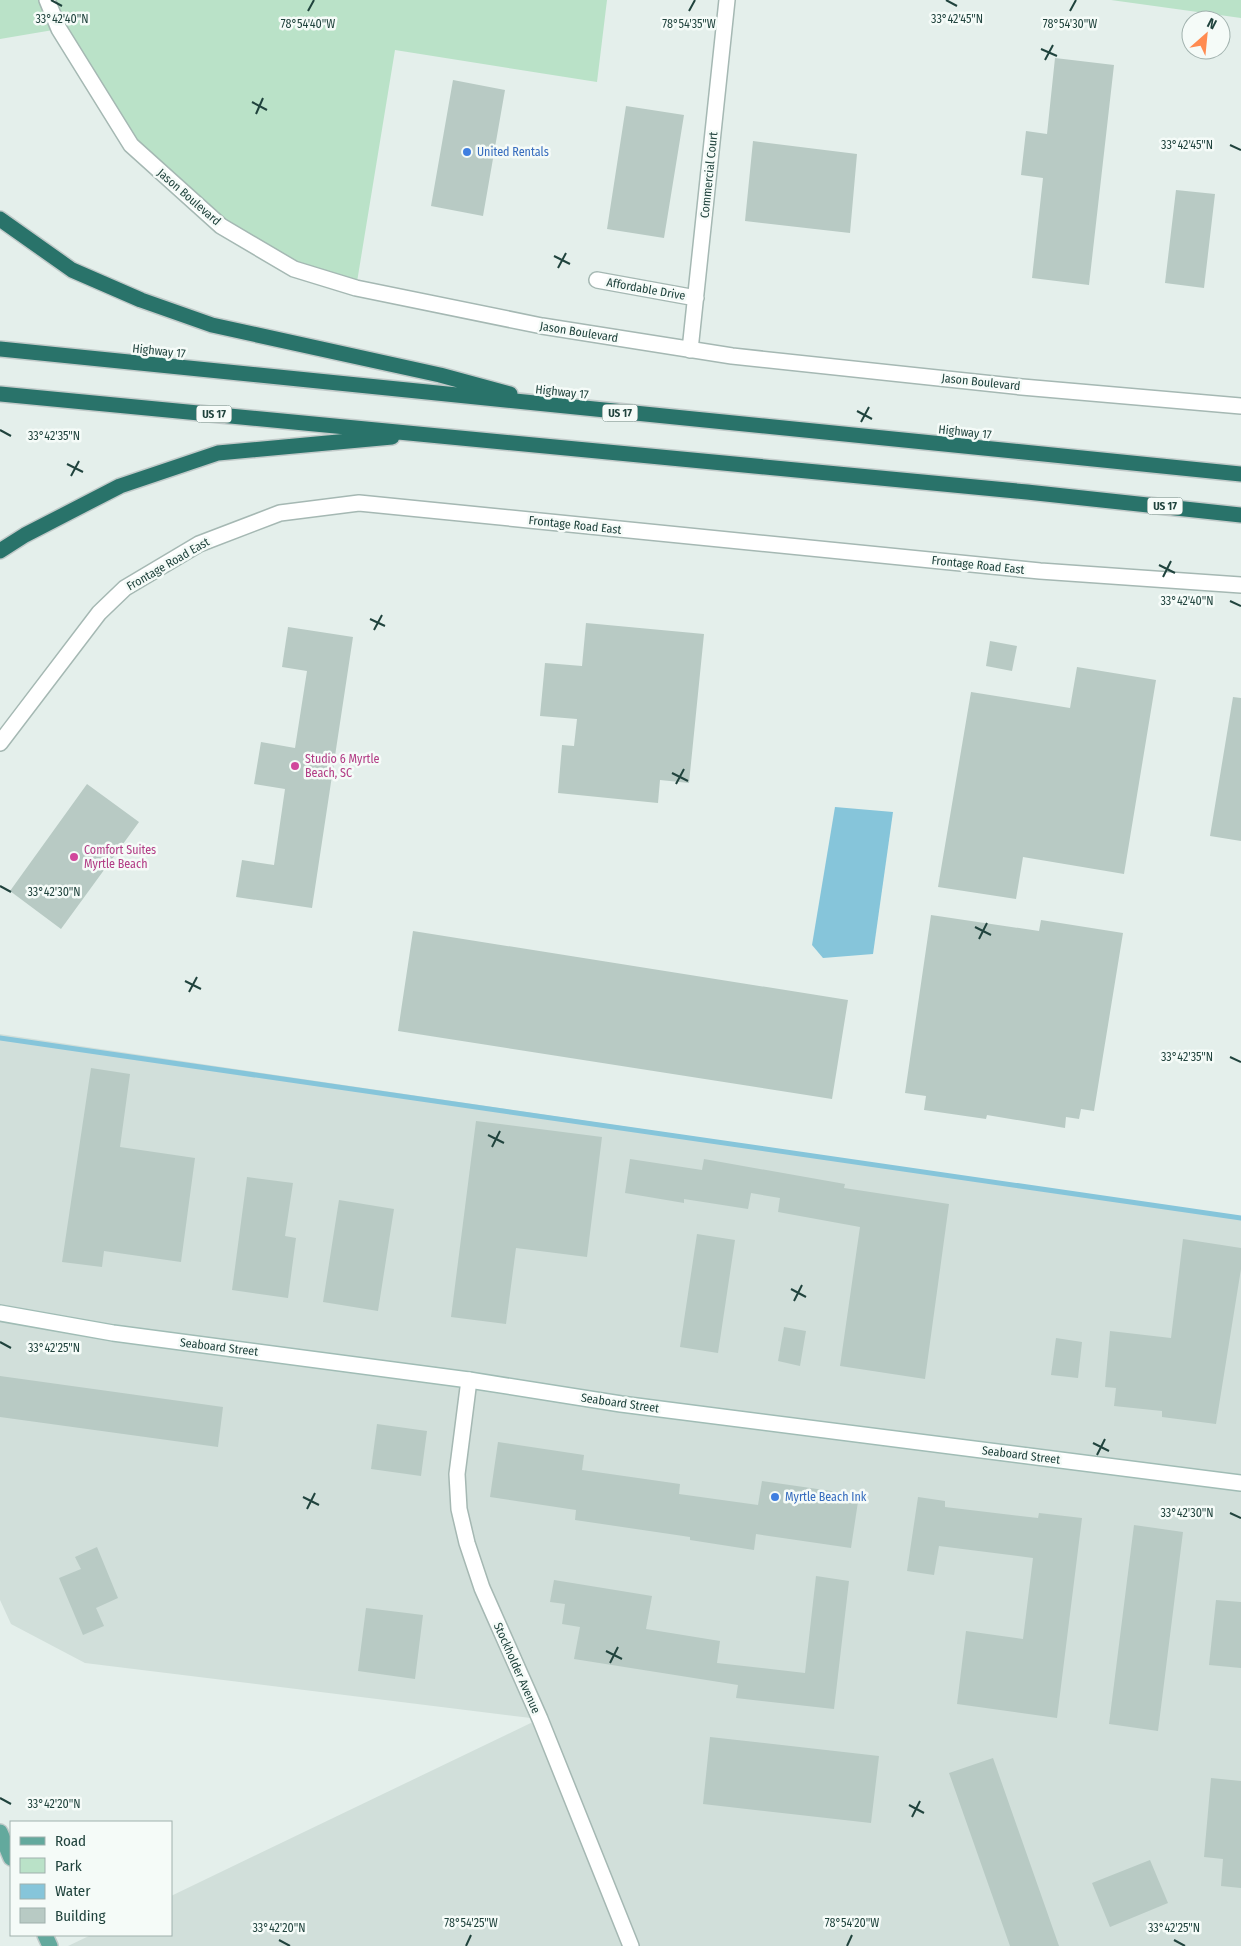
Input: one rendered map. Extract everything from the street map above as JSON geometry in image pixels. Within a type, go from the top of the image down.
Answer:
[{"type":"highway","points":[[0,219],[72,270],[140,300],[203,322],[440,375],[554,406]]},
{"type":"highway","name":"Highway 17","points":[[0,349],[1241,474]]},
{"type":"highway","name":"US 17","points":[[0,394],[1028,492],[1241,515]]},
{"type":"highway","points":[[0,551],[25,534],[120,486],[218,453],[428,434]]},
{"type":"main road","points":[[0,1832],[10,1856]]},
{"type":"street","name":"Jason Boulevard","points":[[47,0],[59,29],[130,145],[221,226],[294,269],[356,288],[542,326],[690,350],[1022,387],[1241,406]]},
{"type":"street","name":"Commercial Court","points":[[690,350],[727,0]]},
{"type":"street","name":"Affordable Drive","points":[[597,280],[696,298]]},
{"type":"street","name":"Frontage Road East","points":[[0,743],[99,613],[125,588],[199,544],[280,513],[359,503],[1040,571],[1241,585]]},
{"type":"street","name":"Seaboard Street","points":[[0,1313],[114,1333],[470,1380],[645,1408],[1241,1483]]},
{"type":"street","name":"Stockholder Avenue","points":[[470,1380],[457,1474],[459,1509],[467,1543],[482,1588],[544,1728],[631,1946]]},
{"type":"shaded area","points":[[0,1034],[1241,1218],[1241,1946],[68,1946],[89,1936],[172,1936],[172,1896],[539,1719],[85,1663],[11,1624],[0,1600]]},
{"type":"green space","points":[[0,0],[607,0],[597,82],[395,50],[356,288],[294,269],[221,226],[131,145],[59,29],[0,39]]},
{"type":"green space","points":[[1111,0],[1241,0],[1241,18],[1231,17],[1231,10],[1183,10]]},
{"type":"water","points":[[835,807],[893,812],[873,954],[823,958],[812,945]]},
{"type":"building","points":[[1055,58],[1114,65],[1089,285],[1032,278],[1043,178],[1021,175],[1026,131],[1047,134]]},
{"type":"building","points":[[453,80],[505,90],[483,216],[431,206]]},
{"type":"building","points":[[626,106],[684,115],[664,238],[607,229]]},
{"type":"building","points":[[753,141],[857,154],[850,233],[745,221]]},
{"type":"building","points":[[1176,190],[1215,194],[1204,288],[1165,283]]},
{"type":"building","points":[[586,623],[704,634],[689,783],[660,780],[658,803],[558,793],[562,745],[574,746],[577,719],[540,716],[545,663],[582,666]]},
{"type":"building","name":"Studio 6 Myrtle Beach, SC","points":[[288,627],[353,637],[312,908],[236,897],[242,860],[274,865],[285,789],[254,784],[261,742],[295,748],[307,671],[282,667]]},
{"type":"building","points":[[990,641],[1017,646],[1012,671],[986,666]]},
{"type":"building","points":[[1077,667],[1156,680],[1124,874],[1023,857],[1016,899],[938,887],[971,692],[1070,708]]},
{"type":"building","points":[[1233,697],[1241,698],[1241,841],[1210,836]]},
{"type":"building","name":"Comfort Suites Myrtle Beach","points":[[87,784],[139,822],[61,929],[10,891]]},
{"type":"building","points":[[931,915],[1039,931],[1041,920],[1123,933],[1094,1111],[1081,1109],[1079,1119],[1066,1117],[1065,1128],[987,1115],[986,1119],[924,1110],[926,1096],[905,1093]]},
{"type":"building","points":[[413,931],[848,1000],[832,1099],[398,1031]]},
{"type":"building","points":[[91,1068],[130,1074],[120,1147],[195,1158],[181,1262],[104,1251],[102,1267],[62,1262]]},
{"type":"building","points":[[476,1121],[602,1137],[587,1257],[516,1248],[506,1324],[451,1317]]},
{"type":"building","points":[[630,1159],[702,1170],[704,1159],[845,1184],[844,1188],[949,1204],[925,1379],[840,1366],[860,1227],[778,1212],[780,1198],[751,1193],[748,1209],[684,1199],[684,1203],[625,1193]]},
{"type":"building","points":[[247,1177],[293,1183],[285,1236],[296,1238],[288,1298],[232,1290]]},
{"type":"building","points":[[339,1200],[394,1209],[378,1311],[323,1302]]},
{"type":"building","points":[[697,1234],[735,1240],[718,1353],[680,1347]]},
{"type":"building","points":[[1183,1239],[1241,1248],[1241,1269],[1216,1424],[1162,1417],[1162,1411],[1114,1406],[1116,1388],[1105,1387],[1110,1331],[1171,1338]]},
{"type":"building","points":[[784,1327],[806,1331],[800,1366],[778,1361]]},
{"type":"building","points":[[1056,1338],[1082,1342],[1078,1378],[1051,1375]]},
{"type":"building","points":[[0,1376],[223,1407],[218,1447],[0,1417]]},
{"type":"building","points":[[377,1424],[427,1431],[421,1476],[371,1469]]},
{"type":"building","points":[[498,1442],[584,1455],[582,1470],[680,1484],[679,1494],[758,1505],[762,1481],[859,1495],[851,1548],[756,1534],[754,1550],[690,1540],[690,1537],[575,1520],[576,1510],[490,1497]]},
{"type":"building","points":[[918,1497],[945,1501],[945,1507],[1038,1518],[1039,1513],[1082,1518],[1057,1718],[957,1704],[966,1631],[1023,1639],[1033,1558],[939,1546],[934,1575],[907,1571]]},
{"type":"building","points":[[1134,1525],[1183,1532],[1158,1731],[1109,1724]]},
{"type":"building","points":[[97,1547],[118,1598],[96,1608],[104,1626],[83,1635],[59,1578],[81,1569],[75,1557]]},
{"type":"building","points":[[816,1576],[849,1581],[834,1709],[736,1698],[738,1685],[574,1659],[580,1627],[562,1624],[565,1604],[550,1602],[554,1580],[652,1596],[646,1629],[720,1641],[717,1663],[805,1673]]},
{"type":"building","points":[[1216,1600],[1241,1602],[1241,1668],[1209,1665]]},
{"type":"building","points":[[366,1608],[423,1615],[415,1679],[358,1671]]},
{"type":"building","points":[[710,1737],[879,1756],[871,1823],[703,1804]]},
{"type":"building","points":[[993,1758],[1059,1946],[1010,1946],[949,1773]]},
{"type":"building","points":[[1211,1778],[1241,1781],[1241,1888],[1221,1886],[1223,1859],[1204,1857]]},
{"type":"building","points":[[1150,1860],[1168,1903],[1110,1927],[1092,1883]]},
{"type":"waterway","points":[[0,1038],[1241,1218]]},
{"type":"place","name":"United Rentals","points":[[467,152]]},
{"type":"place","name":"Studio 6 Myrtle Beach, SC","points":[[295,766]]},
{"type":"place","name":"Comfort Suites Myrtle Beach","points":[[74,857]]},
{"type":"place","name":"Myrtle Beach Ink","points":[[775,1497]]}]
